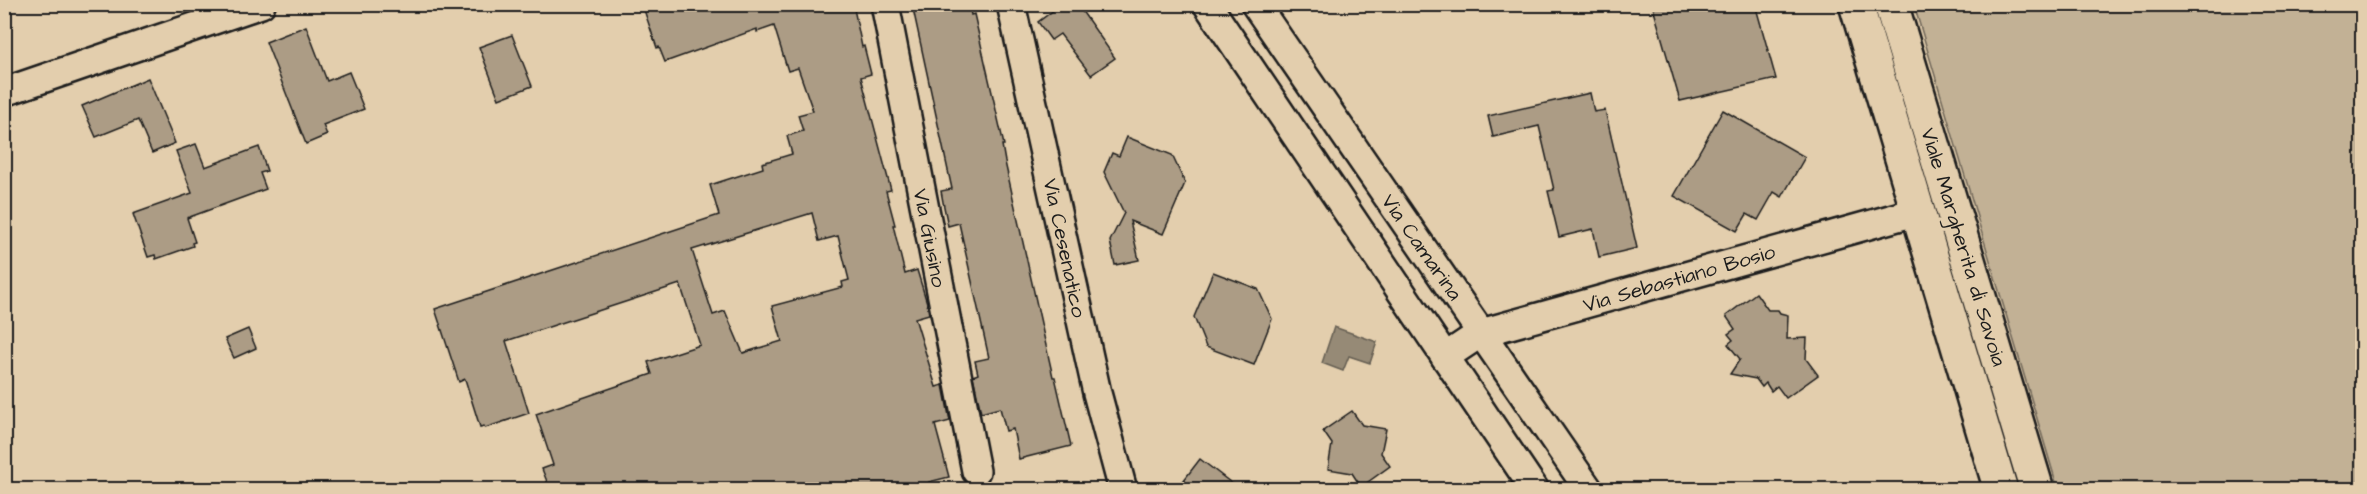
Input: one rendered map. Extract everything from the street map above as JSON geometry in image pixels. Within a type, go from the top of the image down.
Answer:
[{"type":"street","points":[[4,92],[215,12],[261,4]]},
{"type":"street","name":"Via Giusino","points":[[885,4],[976,471]]},
{"type":"street","name":"Via Cesenatico","points":[[1011,4],[1097,393],[1123,489]]},
{"type":"street","name":"Via Camarina","points":[[1207,4],[1535,489]]},
{"type":"street","name":"Via Camarina","points":[[1255,4],[1589,489]]},
{"type":"street","name":"Viale Margherita di Savoia","points":[[1856,4],[2001,489]]},
{"type":"street","name":"Viale Margherita di Savoia","points":[[1891,4],[2037,489]]},
{"type":"street","name":"Via Sebastiano Bosio","points":[[1445,357],[1481,333],[1919,212]]},
{"type":"shaded area","points":[[1914,5],[2362,5],[2362,489],[2058,489]]},
{"type":"shaded area","points":[[1334,327],[1377,342],[1370,363],[1349,356],[1343,371],[1322,363]]},
{"type":"building","points":[[642,4],[853,4],[862,47],[864,46],[871,74],[861,77],[891,190],[886,191],[905,274],[917,270],[927,303],[929,314],[915,318],[936,387],[943,385],[950,421],[935,425],[949,477],[929,482],[931,485],[915,489],[711,489],[709,483],[686,489],[550,489],[542,469],[553,465],[536,414],[652,374],[648,362],[700,345],[680,284],[506,341],[529,413],[485,428],[480,427],[465,379],[459,382],[435,309],[719,215],[710,185],[763,168],[762,163],[792,154],[787,136],[803,131],[798,115],[813,111],[798,68],[788,71],[774,26],[757,32],[757,29],[665,62],[659,47],[657,48]],"holes":[[[812,213],[819,241],[838,236],[849,280],[842,282],[843,287],[772,306],[782,341],[743,353],[725,311],[713,315],[692,250]]]},
{"type":"building","points":[[912,4],[969,4],[971,15],[974,14],[1053,377],[1055,377],[1071,446],[1019,459],[1013,429],[1006,431],[1000,408],[981,413],[973,376],[978,374],[975,361],[989,358],[959,223],[948,226],[941,191],[952,189]]},
{"type":"building","points":[[1062,4],[1077,4],[1115,58],[1091,75],[1060,34],[1051,40],[1038,22]]},
{"type":"building","points":[[1652,4],[1755,4],[1776,79],[1680,101]]},
{"type":"building","points":[[306,26],[327,81],[349,72],[364,109],[323,125],[327,135],[306,144],[266,42]]},
{"type":"building","points":[[512,35],[532,86],[499,99],[479,47]]},
{"type":"building","points":[[148,78],[175,143],[152,153],[138,120],[96,137],[82,106]]},
{"type":"building","points":[[1590,93],[1594,112],[1605,110],[1637,248],[1599,257],[1593,229],[1559,237],[1548,191],[1554,190],[1539,126],[1493,137],[1488,116]]},
{"type":"building","points":[[1723,110],[1805,157],[1782,197],[1774,192],[1758,220],[1747,214],[1737,231],[1674,196]]},
{"type":"building","points":[[1127,137],[1172,155],[1185,183],[1163,234],[1130,221],[1139,260],[1115,265],[1110,241],[1124,213],[1104,172],[1112,153],[1119,156]]},
{"type":"building","points":[[196,144],[205,167],[259,147],[267,171],[260,173],[266,189],[187,218],[195,242],[192,243],[193,246],[156,259],[155,255],[148,257],[133,214],[192,193],[176,151]]},
{"type":"building","points":[[1213,272],[1258,289],[1272,319],[1254,365],[1206,347],[1194,317]]},
{"type":"building","points":[[1756,293],[1768,310],[1778,310],[1788,315],[1787,339],[1807,338],[1806,359],[1818,375],[1786,398],[1777,386],[1771,391],[1766,383],[1762,387],[1756,379],[1730,374],[1740,359],[1728,344],[1733,340],[1728,334],[1735,329],[1726,316]]},
{"type":"building","points":[[248,329],[256,348],[234,358],[225,339]]},
{"type":"building","points":[[1352,411],[1362,425],[1386,429],[1381,453],[1390,466],[1361,487],[1352,473],[1328,469],[1332,444],[1323,431]]},
{"type":"building","points":[[1200,459],[1239,489],[1177,489]]}]
